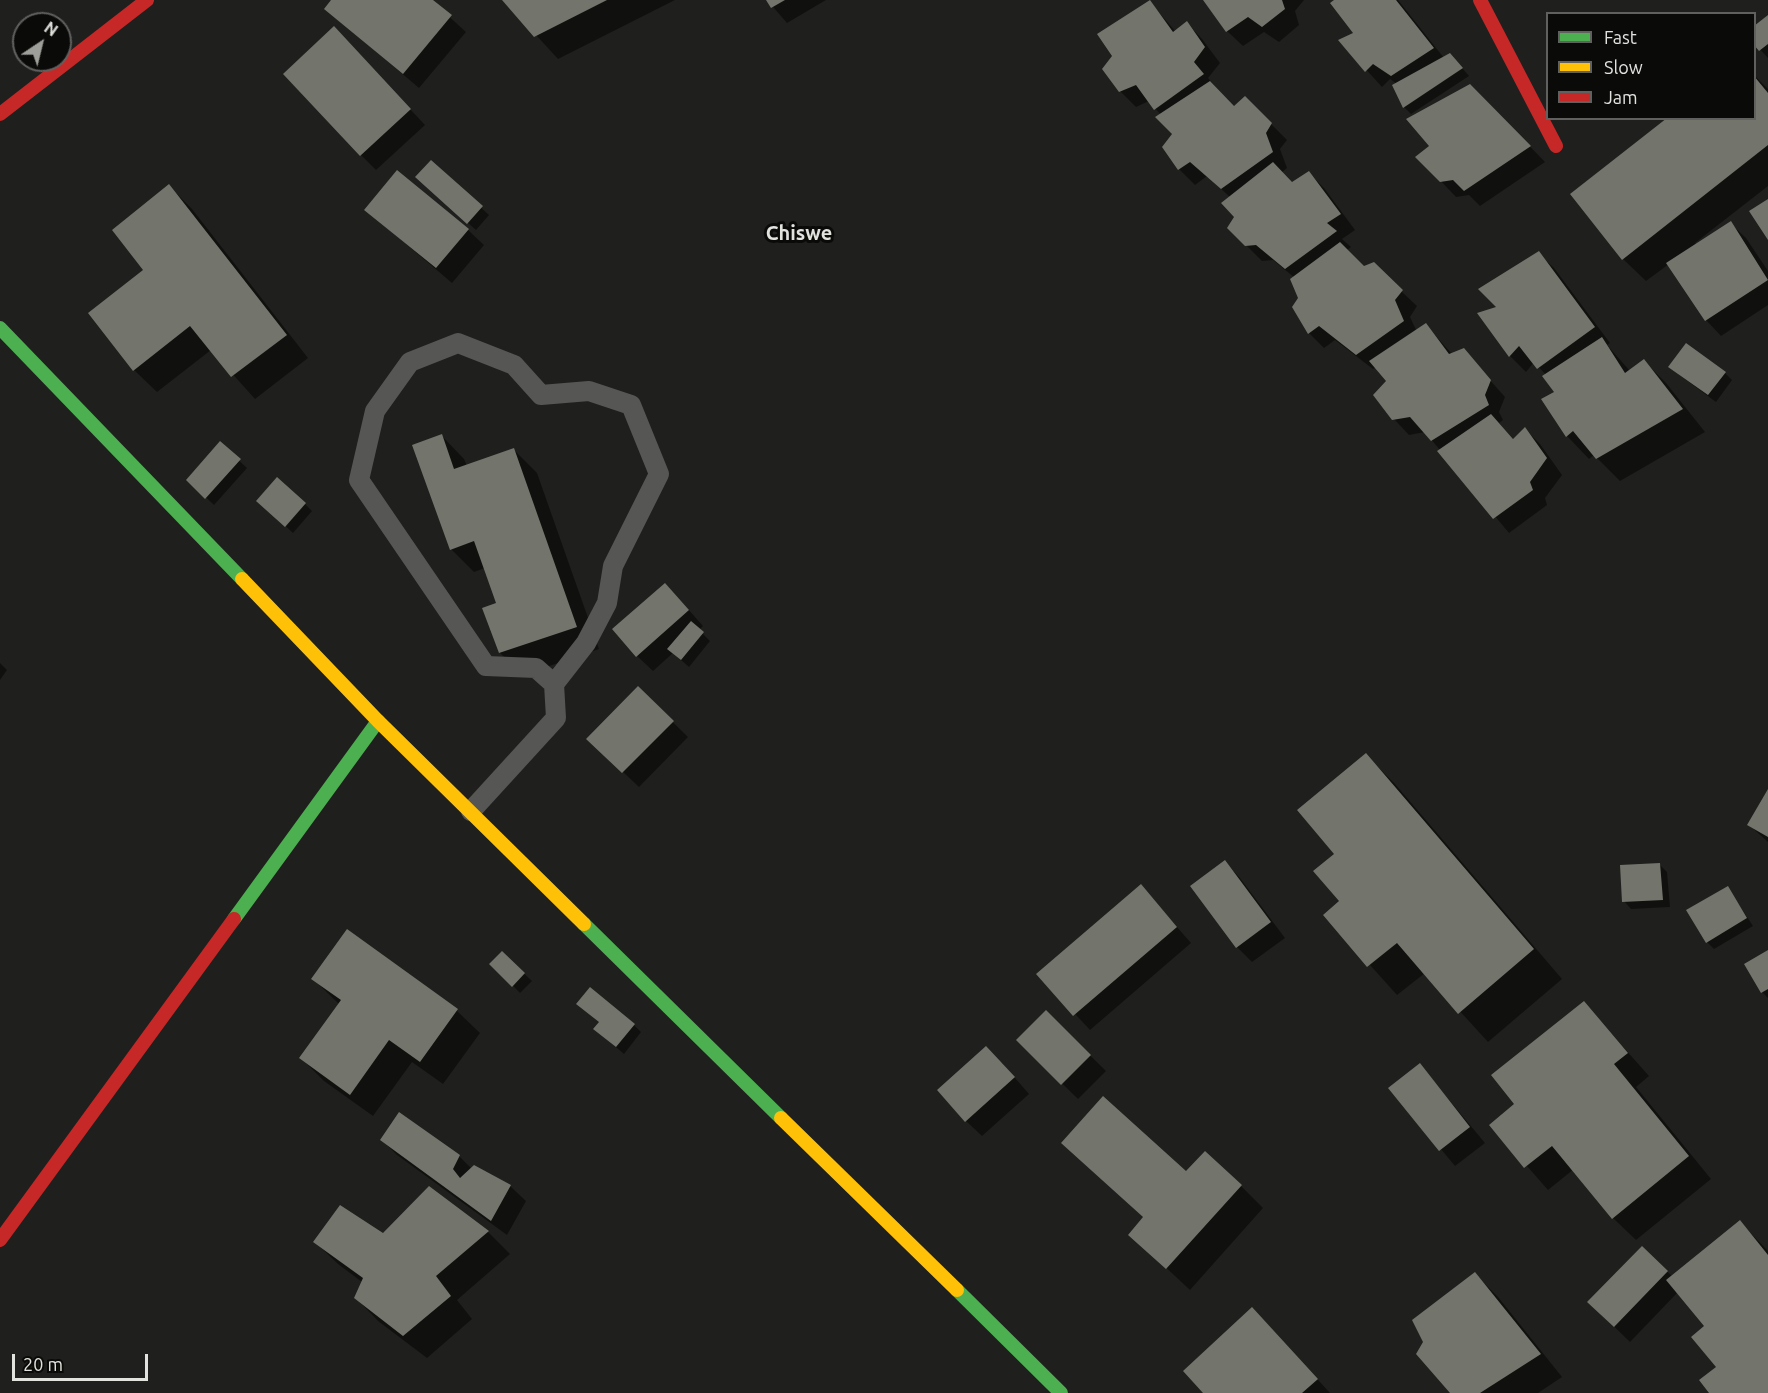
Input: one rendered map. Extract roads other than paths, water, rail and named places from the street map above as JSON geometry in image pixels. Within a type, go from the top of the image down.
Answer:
[{"type":"street","points":[[0,114],[147,0]]},
{"type":"street","points":[[1480,0],[1556,146]]},
{"type":"street","points":[[0,328],[378,721],[1061,1393]]},
{"type":"street","points":[[0,1240],[378,721]]},
{"type":"lane","points":[[471,812],[556,718],[554,684],[586,643],[607,603],[613,566],[659,474],[631,405],[589,391],[541,395],[514,365],[458,343],[410,362],[375,411],[358,480],[486,666],[536,668],[554,684]]},
{"type":"district","name":"Chiswe","points":[[799,233]]}]
